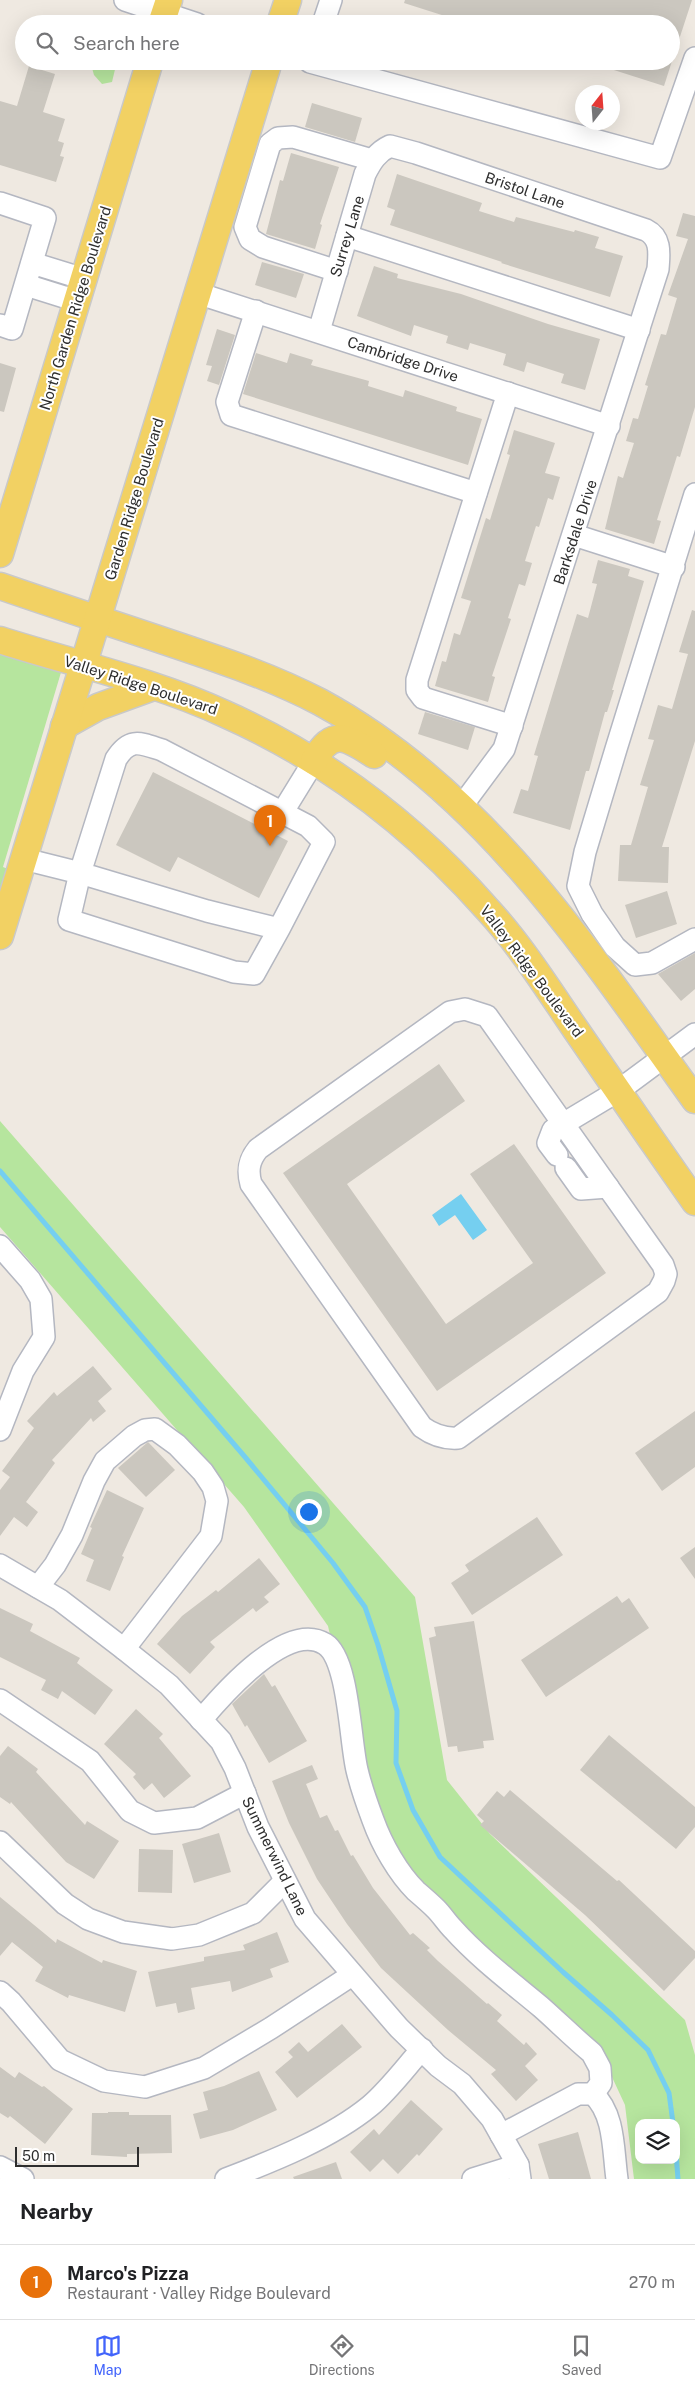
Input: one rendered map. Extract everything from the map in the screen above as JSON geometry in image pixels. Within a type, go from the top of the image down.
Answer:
[{"type":"main road","points":[[283,15],[288,0]]},
{"type":"main road","name":"North Garden Ridge Boulevard","points":[[0,554],[147,70]]},
{"type":"main road","name":"Garden Ridge Boulevard","points":[[0,936],[265,70]]},
{"type":"main road","points":[[0,586],[239,666],[318,701],[397,752],[461,807],[522,868],[695,1100]]},
{"type":"main road","name":"Valley Ridge Boulevard","points":[[0,640],[152,687],[224,713],[268,734],[314,761],[367,796],[406,827],[489,910],[533,968],[695,1202]]},
{"type":"main road","points":[[64,726],[98,707],[152,687]]},
{"type":"main road","points":[[314,761],[328,741],[337,737],[356,743],[403,774],[431,781]]},
{"type":"street","points":[[125,0],[165,12]]},
{"type":"street","points":[[326,15],[331,0]]},
{"type":"street","points":[[342,70],[660,158],[695,58]]},
{"type":"street","name":"Bristol Lane","points":[[337,271],[263,247],[250,239],[245,227],[270,144],[278,138],[293,137],[379,154],[390,146],[416,153],[646,230],[654,236],[657,244]]},
{"type":"street","name":"Surrey Lane","points":[[319,331],[366,174],[379,154]]},
{"type":"street","points":[[0,203],[45,218],[12,329],[0,326]]},
{"type":"street","points":[[347,236],[639,330]]},
{"type":"street","name":"Barksdale Drive","points":[[461,807],[504,749],[658,270],[659,252],[657,244]]},
{"type":"street","points":[[32,262],[80,290]]},
{"type":"street","points":[[26,285],[80,290]]},
{"type":"street","name":"Cambridge Drive","points":[[197,293],[609,426]]},
{"type":"street","points":[[256,311],[228,402],[231,415],[476,494]]},
{"type":"street","points":[[508,393],[417,680],[417,690],[423,698],[512,726]]},
{"type":"street","points":[[695,494],[616,749],[578,886],[592,914],[615,947],[635,965],[652,963],[695,939]]},
{"type":"street","points":[[574,535],[674,566]]},
{"type":"street","points":[[137,742],[162,750],[282,813],[308,826],[324,842],[254,974],[234,972],[69,920],[80,873],[116,759],[124,747],[137,742]]},
{"type":"street","points":[[282,813],[314,761]]},
{"type":"street","points":[[24,859],[80,873],[207,912],[279,929]]},
{"type":"street","points":[[465,1009],[486,1016],[608,1187],[664,1265],[666,1274],[658,1292],[458,1438],[451,1438],[436,1436],[422,1427],[251,1184],[249,1177],[250,1162],[258,1149],[450,1012],[465,1009]]},
{"type":"street","points":[[608,1187],[581,1189],[548,1143],[553,1130],[618,1091],[695,1034]]},
{"type":"street","points":[[0,1246],[30,1280],[41,1299],[44,1337],[23,1371],[0,1430]]},
{"type":"street","points":[[38,1587],[55,1565],[72,1535],[94,1481],[105,1461],[134,1436],[145,1430],[156,1429],[168,1437],[188,1456],[213,1487],[217,1501],[212,1536],[124,1649]]},
{"type":"street","name":"Summerwind Lane","points":[[0,1565],[60,1600],[124,1649],[169,1685],[222,1742],[258,1827],[305,1919],[399,2028],[462,2084],[492,2119],[519,2172]]},
{"type":"street","points":[[202,1720],[218,1700],[250,1668],[274,1651],[303,1639],[315,1640],[325,1644],[335,1653],[344,1686],[356,1770],[373,1821],[397,1866],[415,1890],[435,1908],[454,1930],[500,1974],[592,2053],[600,2068],[602,2083],[593,2094]]},
{"type":"street","points":[[0,1700],[90,1761],[130,1811],[154,1823],[197,1818],[245,1793]]},
{"type":"street","points":[[0,1842],[65,1904],[88,1919],[122,1932],[162,1938],[172,1939],[199,1934],[254,1913],[285,1881]]},
{"type":"street","points":[[0,1992],[12,2002],[60,2060],[104,2081],[145,2087],[204,2068],[271,2028],[352,1975]]},
{"type":"street","points":[[226,2179],[277,2159],[352,2119],[388,2088],[422,2049]]},
{"type":"street","points":[[501,2135],[578,2094],[593,2094],[602,2101],[609,2119],[617,2179]]},
{"type":"street","points":[[0,2167],[24,2179]]},
{"type":"street","points":[[473,2179],[519,2172]]},
{"type":"green space","points":[[93,70],[115,70],[112,82],[102,84],[94,75]]},
{"type":"green space","points":[[0,650],[62,669],[3,867],[8,869],[0,897]]},
{"type":"green space","points":[[0,1121],[415,1597],[447,1780],[490,1834],[685,2020],[695,2055],[695,2179],[634,2179],[625,2105],[605,2062],[420,1889],[383,1831],[355,1746],[328,1626],[244,1507],[0,1227]]},
{"type":"water","points":[[461,1194],[487,1230],[473,1240],[455,1215],[439,1226],[432,1215]]},
{"type":"building","points":[[405,0],[692,0],[680,37],[680,15],[442,15],[404,3]]},
{"type":"building","points":[[28,70],[42,70],[55,74],[43,112],[65,119],[58,141],[64,143],[60,156],[64,157],[56,182],[0,165],[0,101],[17,106]]},
{"type":"building","points":[[614,70],[669,70],[664,86]]},
{"type":"building","points":[[312,103],[362,118],[355,142],[305,127]]},
{"type":"building","points":[[291,153],[339,167],[320,224],[322,225],[315,249],[266,234],[280,180],[283,181]]},
{"type":"building","points":[[397,174],[482,203],[479,211],[514,222],[516,217],[599,237],[595,248],[623,256],[610,297],[501,263],[390,225],[395,210],[387,207]]},
{"type":"building","points":[[683,213],[695,216],[695,407],[680,457],[677,456],[657,520],[661,521],[654,544],[605,529],[618,476],[623,478],[634,443],[626,441],[633,418],[638,419],[648,386],[645,385],[661,334],[666,335],[677,298],[668,295],[688,239],[676,236]]},
{"type":"building","points":[[262,262],[304,274],[296,298],[255,285]]},
{"type":"building","points":[[374,266],[398,274],[397,278],[461,294],[548,324],[600,339],[585,390],[561,383],[564,374],[527,362],[524,372],[503,365],[506,354],[470,343],[468,350],[446,343],[448,336],[414,325],[411,336],[357,316]]},
{"type":"building","points":[[217,329],[235,335],[219,385],[207,381],[212,366],[206,365]]},
{"type":"building","points":[[256,353],[287,363],[290,353],[313,360],[311,365],[369,381],[368,386],[403,397],[405,390],[457,407],[456,411],[482,419],[468,465],[243,394]]},
{"type":"building","points":[[0,363],[16,368],[4,412],[0,411]]},
{"type":"building","points":[[514,430],[555,443],[545,473],[560,477],[553,500],[548,498],[539,527],[536,526],[525,561],[532,563],[525,586],[519,584],[508,618],[511,619],[492,676],[495,677],[488,702],[435,686],[442,661],[446,662],[454,633],[460,635],[471,601],[461,598],[486,518],[490,520],[510,455],[507,454]]},
{"type":"building","points":[[598,560],[630,569],[628,576],[644,581],[612,690],[614,690],[607,712],[605,712],[589,771],[586,771],[570,830],[513,813],[521,789],[528,791],[538,756],[534,755],[577,614],[588,618],[597,584],[592,583]]},
{"type":"building","points":[[692,610],[695,611],[695,741],[662,847],[669,847],[668,883],[618,881],[620,845],[631,845],[648,787],[640,785],[654,740],[648,739],[658,705],[672,709],[688,654],[679,652]]},
{"type":"building","points":[[425,712],[475,727],[468,750],[418,734]]},
{"type":"building","points":[[153,772],[288,841],[259,898],[178,857],[170,872],[116,845]]},
{"type":"building","points":[[667,891],[677,924],[636,938],[625,905]]},
{"type":"building","points":[[695,953],[695,989],[681,1001],[658,974]]},
{"type":"building","points":[[439,1064],[465,1101],[347,1184],[446,1324],[533,1263],[470,1174],[514,1144],[606,1273],[437,1391],[283,1173]]},
{"type":"building","points":[[93,1366],[112,1389],[98,1401],[106,1411],[93,1422],[91,1418],[52,1460],[55,1463],[26,1502],[38,1512],[27,1527],[14,1517],[0,1536],[0,1490],[10,1477],[2,1471],[34,1428],[27,1421],[54,1392],[57,1396]]},
{"type":"building","points":[[695,1411],[695,1467],[662,1491],[635,1453]]},
{"type":"building","points":[[148,1442],[175,1470],[146,1497],[118,1468]]},
{"type":"building","points":[[107,1490],[144,1508],[122,1556],[124,1557],[110,1591],[86,1581],[94,1560],[81,1554],[92,1528],[90,1527]]},
{"type":"building","points":[[537,1517],[563,1555],[472,1615],[451,1583],[469,1571],[465,1565]]},
{"type":"building","points":[[695,1547],[695,1579],[680,1558]]},
{"type":"building","points":[[259,1558],[280,1584],[264,1597],[269,1602],[256,1612],[253,1608],[210,1642],[215,1647],[190,1674],[157,1644],[182,1616],[216,1590],[218,1592]]},
{"type":"building","points":[[617,1596],[622,1603],[629,1598],[649,1628],[546,1697],[521,1660]]},
{"type":"building","points":[[0,1608],[33,1624],[30,1631],[80,1658],[77,1663],[113,1690],[95,1715],[62,1691],[58,1699],[41,1690],[46,1680],[0,1657]]},
{"type":"building","points":[[474,1621],[494,1740],[483,1741],[484,1748],[458,1752],[457,1746],[448,1747],[429,1638],[436,1636],[434,1627]]},
{"type":"building","points":[[264,1674],[272,1687],[275,1685],[307,1741],[269,1763],[247,1725],[245,1727],[232,1704]]},
{"type":"building","points":[[136,1709],[163,1734],[159,1738],[191,1776],[164,1798],[152,1783],[144,1790],[133,1777],[136,1774],[104,1744]]},
{"type":"building","points":[[609,1735],[695,1807],[695,1827],[676,1849],[580,1770]]},
{"type":"building","points":[[8,1746],[38,1769],[36,1772],[85,1825],[87,1821],[119,1841],[94,1879],[66,1862],[11,1802],[10,1804],[0,1797],[0,1756]]},
{"type":"building","points":[[312,1765],[318,1779],[306,1784],[320,1818],[327,1815],[335,1831],[338,1830],[351,1856],[353,1855],[373,1888],[410,1935],[413,1933],[430,1948],[427,1950],[438,1961],[502,2015],[497,2021],[524,2045],[526,2042],[537,2054],[525,2066],[538,2080],[516,2101],[491,2074],[496,2070],[448,2030],[381,1968],[347,1924],[317,1879],[289,1823],[272,1781]]},
{"type":"building","points":[[510,1790],[617,1881],[619,1880],[695,1951],[695,1958],[664,1991],[585,1915],[480,1825],[484,1821],[477,1815],[497,1791],[504,1797]]},
{"type":"building","points":[[219,1833],[231,1872],[194,1883],[182,1844]]},
{"type":"building","points":[[139,1849],[173,1850],[172,1893],[138,1892]]},
{"type":"building","points":[[0,1897],[56,1943],[57,1939],[102,1963],[103,1960],[137,1971],[125,2012],[69,1995],[68,1998],[35,1981],[43,1967],[12,1942],[0,1956]]},
{"type":"building","points":[[277,1932],[289,1962],[270,1969],[273,1977],[232,1992],[230,1981],[191,1988],[195,2009],[178,2013],[176,2003],[156,2007],[148,1972],[204,1961],[204,1957],[245,1950],[243,1945]]},
{"type":"building","points":[[342,2024],[362,2047],[297,2098],[275,2072],[293,2057],[288,2052],[299,2042],[308,2052]]},
{"type":"building","points":[[0,2067],[15,2078],[19,2072],[42,2087],[44,2086],[73,2109],[45,2144],[10,2116],[8,2118],[0,2113]]},
{"type":"building","points":[[259,2071],[277,2110],[233,2130],[200,2139],[193,2114],[208,2110],[203,2092],[224,2086]]},
{"type":"building","points":[[411,2100],[443,2129],[419,2156],[417,2154],[398,2174],[383,2159],[370,2172],[350,2152],[374,2129],[379,2135]]},
{"type":"building","points":[[129,2112],[129,2115],[171,2115],[172,2153],[127,2154],[127,2157],[91,2155],[92,2113]]},
{"type":"building","points":[[578,2132],[591,2179],[549,2179],[538,2144]]},
{"type":"building","points":[[336,2162],[342,2179],[294,2179],[293,2177]]},
{"type":"waterway","points":[[0,1171],[245,1457],[333,1563],[365,1607],[397,1711],[396,1763],[413,1810],[440,1857],[648,2050],[669,2093],[672,2119]]},
{"type":"waterway","points":[[677,2164],[678,2179]]},
{"type":"place","name":"Marco's Pizza","points":[[270,846]]}]
